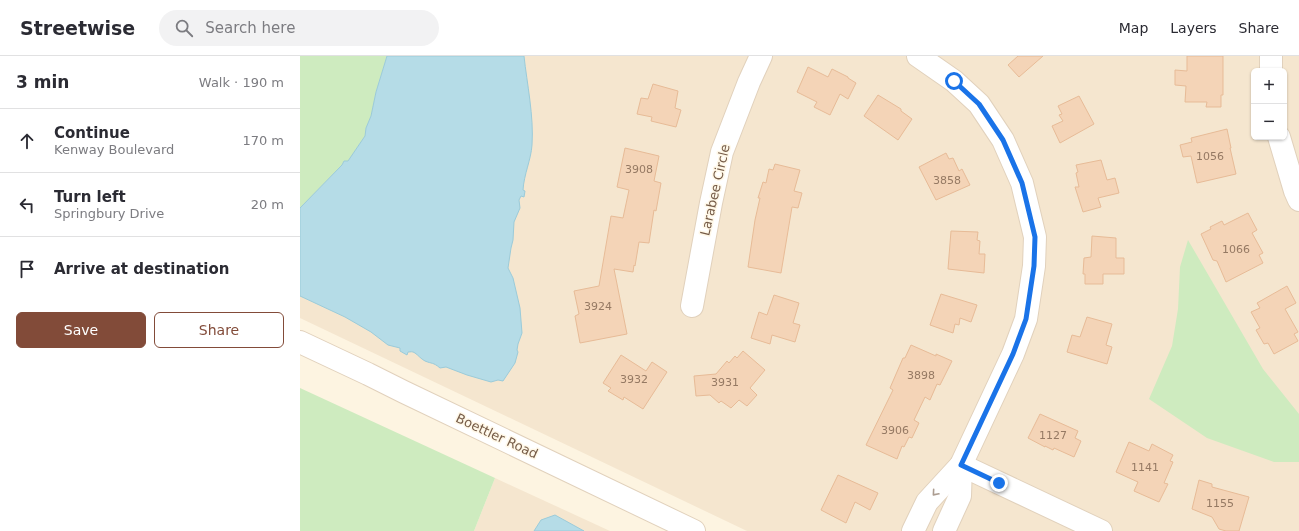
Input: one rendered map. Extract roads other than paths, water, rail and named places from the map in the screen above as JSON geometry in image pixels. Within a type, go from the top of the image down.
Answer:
[{"type":"street","name":"Larabee Circle","points":[[692,306],[722,152],[749,82],[761,56]]},
{"type":"street","points":[[913,531],[927,502],[961,465],[1011,360],[1026,319],[1034,266],[1035,237],[1022,183],[1003,140],[979,104],[954,81],[918,56]]},
{"type":"street","points":[[1271,56],[1271,68]]},
{"type":"street","points":[[1280,140],[1299,200]]},
{"type":"street","name":"Boettler Road","points":[[300,342],[694,531]]},
{"type":"street","points":[[944,531],[960,496],[961,465]]},
{"type":"street","points":[[961,465],[1101,531]]},
{"type":"water","points":[[387,56],[524,56],[531,111],[532,145],[523,190],[525,191],[524,197],[521,196],[519,200],[520,208],[514,222],[513,240],[508,268],[513,278],[520,308],[522,333],[518,344],[518,352],[515,363],[503,381],[498,380],[491,382],[446,367],[440,368],[427,362],[413,352],[408,352],[407,355],[400,351],[400,348],[388,345],[371,332],[345,317],[300,296],[300,208],[342,165],[344,161],[348,161],[365,136]]},
{"type":"water","points":[[555,515],[584,531],[534,531],[541,520]]}]
